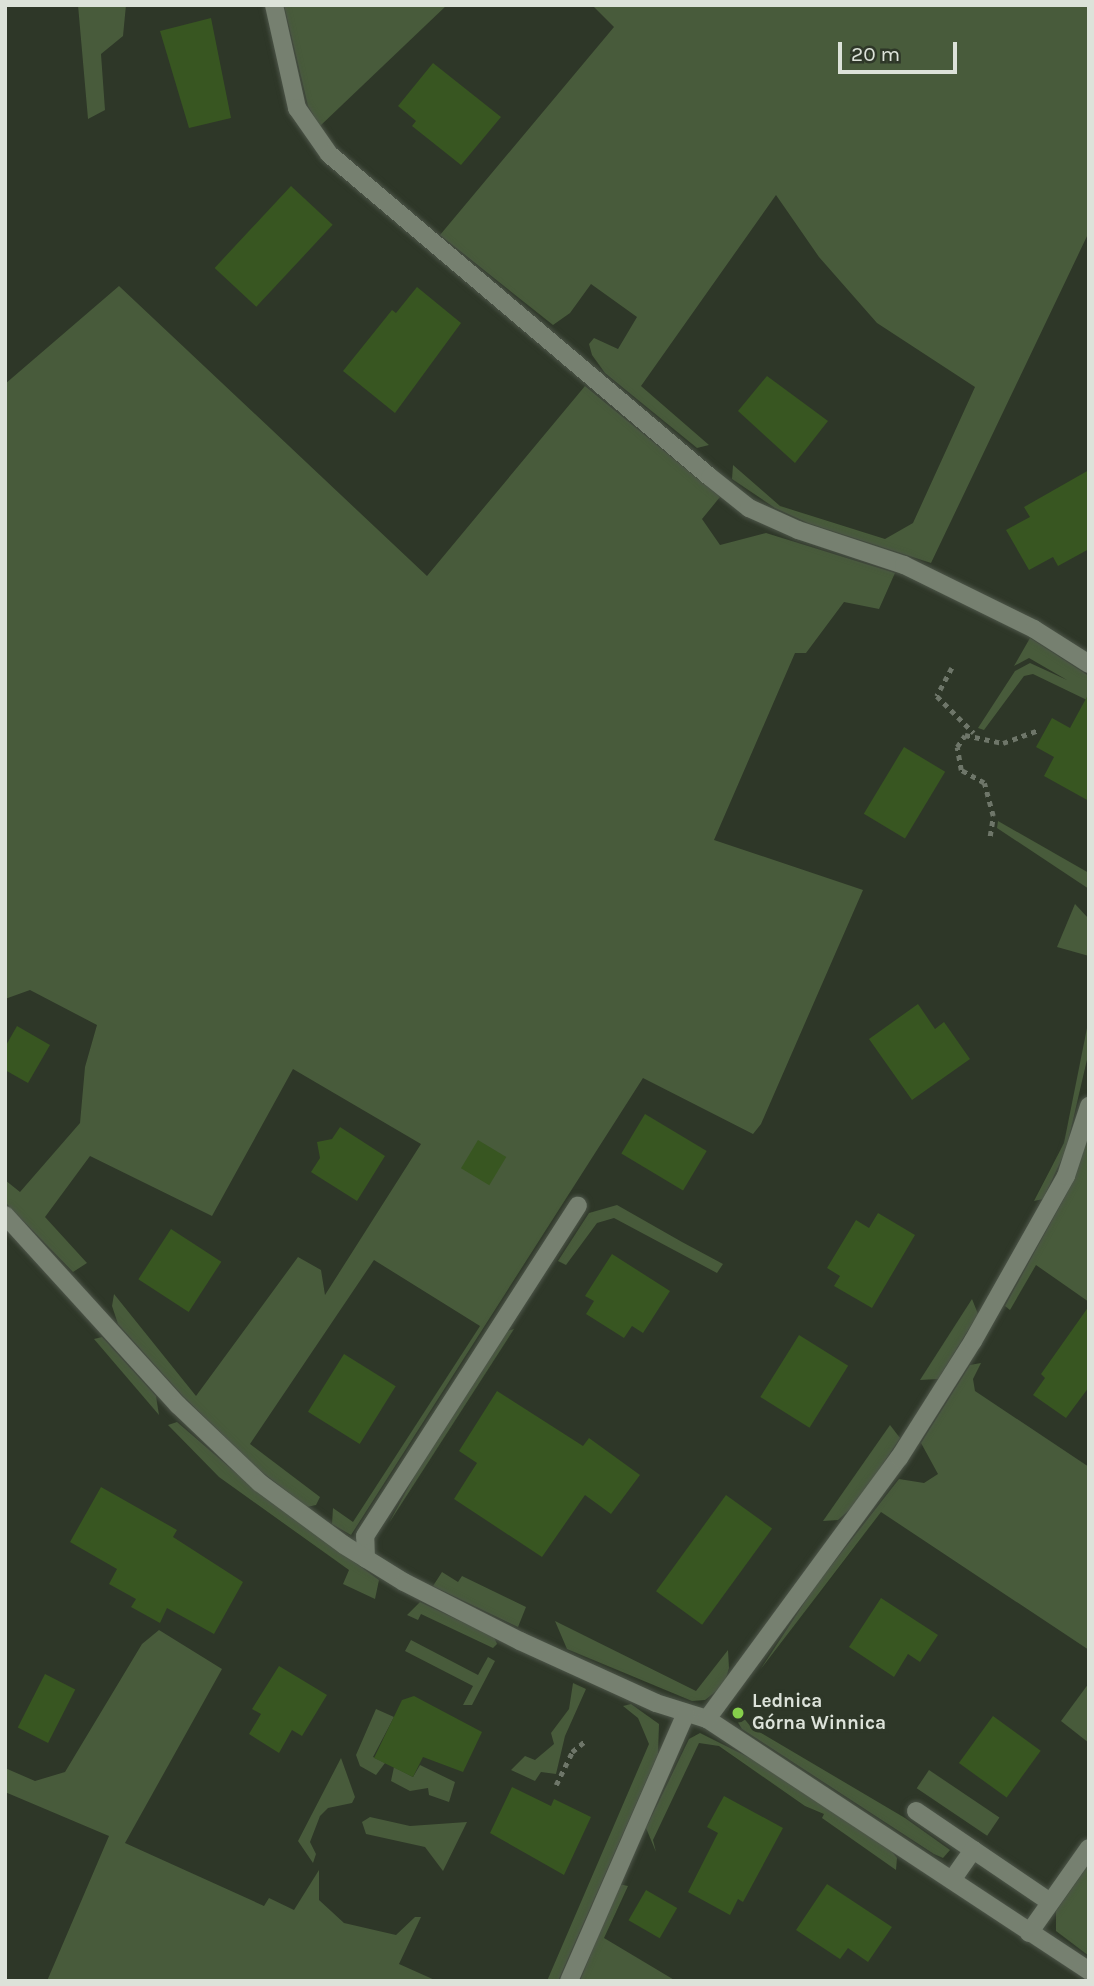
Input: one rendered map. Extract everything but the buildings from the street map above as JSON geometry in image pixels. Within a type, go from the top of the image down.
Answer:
[{"type":"street","points":[[274,5],[297,108],[329,154],[749,508],[798,530],[904,565],[968,595],[1089,664]]},
{"type":"street","points":[[707,1719],[899,1458],[966,1352],[1066,1176],[1089,1106]]},
{"type":"street","points":[[366,1559],[365,1535],[578,1206]]},
{"type":"street","points":[[5,1215],[197,1424],[260,1483],[366,1559],[520,1641],[686,1713],[707,1719],[1089,1971]]},
{"type":"street","points":[[569,1981],[686,1713]]},
{"type":"street","points":[[916,1811],[1050,1902]]},
{"type":"street","points":[[1029,1933],[1089,1848]]},
{"type":"street","points":[[952,1880],[973,1850]]},
{"type":"path","points":[[952,668],[937,696],[975,733],[1003,743],[1038,730]]},
{"type":"path","points":[[975,733],[965,735],[957,747],[958,764],[984,783],[993,816],[990,836]]},
{"type":"path","points":[[556,1785],[572,1752],[585,1741]]},
{"type":"green space","points":[[78,5],[126,5],[123,36],[101,54],[105,110],[88,119]]},
{"type":"green space","points":[[284,5],[447,5],[320,126],[308,106]]},
{"type":"green space","points":[[592,5],[1089,5],[1089,232],[931,563],[808,523],[775,508],[732,479],[733,465],[780,506],[885,539],[913,523],[975,387],[877,323],[819,257],[776,195],[641,386],[709,445],[697,448],[605,373],[592,355],[589,344],[594,338],[618,349],[637,317],[591,284],[570,313],[553,325],[440,235],[614,27]]},
{"type":"green space","points":[[119,286],[427,576],[585,386],[720,497],[702,519],[720,545],[766,533],[895,573],[879,609],[844,602],[806,653],[795,653],[714,840],[863,890],[761,1124],[753,1134],[643,1078],[351,1535],[332,1524],[333,1508],[353,1522],[480,1326],[374,1260],[250,1444],[320,1497],[316,1505],[307,1507],[257,1468],[182,1395],[118,1324],[112,1306],[114,1294],[196,1396],[298,1257],[321,1270],[325,1295],[421,1144],[293,1069],[212,1216],[90,1156],[45,1217],[87,1263],[73,1272],[5,1202],[5,1180],[20,1192],[80,1123],[85,1067],[97,1025],[30,990],[5,999],[5,384]]},
{"type":"green space","points":[[1030,638],[1089,676],[1089,701],[1033,674],[1024,676],[984,730],[978,728],[1015,671],[1030,663],[1067,680],[1029,658],[1014,666]]},
{"type":"green space","points":[[998,821],[1089,873],[1089,889],[997,828]]},
{"type":"green space","points":[[1075,904],[1089,919],[1089,956],[1057,947]]},
{"type":"green space","points":[[1089,1018],[1089,1051],[1066,1150],[1043,1199],[1034,1201],[1064,1143]]},
{"type":"green space","points":[[1089,1134],[1089,1302],[1036,1265],[1010,1310],[1005,1306],[1067,1193]]},
{"type":"green space","points":[[617,1205],[723,1264],[717,1273],[614,1218],[597,1223],[566,1265],[558,1261],[589,1213]]},
{"type":"green space","points":[[972,1299],[978,1314],[938,1379],[920,1380]]},
{"type":"green space","points":[[514,1329],[389,1523],[428,1451],[507,1331]]},
{"type":"green space","points":[[102,1337],[156,1396],[159,1415],[94,1339]]},
{"type":"green space","points":[[981,1363],[973,1379],[975,1391],[1089,1467],[1089,1650],[881,1512],[760,1670],[816,1585],[899,1479],[924,1483],[938,1474],[921,1443],[970,1365]]},
{"type":"green space","points":[[177,1422],[265,1498],[379,1580],[375,1599],[343,1584],[349,1570],[219,1477],[168,1425]]},
{"type":"green space","points":[[890,1425],[900,1438],[857,1503],[838,1520],[823,1521]]},
{"type":"green space","points":[[442,1572],[458,1582],[462,1576],[526,1607],[518,1627],[433,1586]]},
{"type":"green space","points":[[420,1602],[494,1637],[497,1644],[493,1648],[421,1614],[418,1620],[407,1615]]},
{"type":"green space","points":[[555,1621],[696,1691],[728,1650],[729,1668],[724,1685],[705,1700],[692,1701],[567,1649]]},
{"type":"green space","points":[[159,1630],[222,1669],[125,1843],[264,1906],[269,1898],[294,1910],[319,1870],[319,1900],[344,1923],[396,1935],[415,1917],[421,1917],[399,1964],[437,1981],[47,1981],[109,1836],[5,1792],[5,1768],[35,1781],[65,1772],[142,1644]]},
{"type":"green space","points":[[411,1640],[478,1675],[488,1657],[495,1661],[472,1705],[463,1705],[473,1686],[405,1651]]},
{"type":"green space","points":[[573,1683],[586,1689],[565,1736],[556,1774],[541,1772],[535,1781],[511,1770],[525,1756],[535,1760],[554,1744],[551,1733],[569,1709]]},
{"type":"green space","points":[[1089,1683],[1089,1743],[1061,1721]]},
{"type":"green space","points":[[631,1704],[659,1724],[658,1754],[558,1981],[547,1981],[649,1744],[638,1718],[623,1706]]},
{"type":"green space","points":[[742,1704],[742,1716],[751,1727],[905,1818],[950,1850],[943,1858],[934,1854],[742,1729],[732,1713],[735,1705]]},
{"type":"green space","points":[[376,1709],[394,1717],[373,1757],[385,1763],[376,1775],[360,1766],[356,1755]]},
{"type":"green space","points":[[700,1733],[762,1764],[889,1848],[897,1858],[896,1870],[822,1818],[824,1814],[805,1806],[719,1746],[699,1743],[653,1840],[656,1852],[646,1828],[689,1739]]},
{"type":"green space","points":[[341,1758],[355,1797],[352,1803],[328,1808],[320,1816],[310,1842],[316,1854],[313,1863],[298,1841]]},
{"type":"green space","points":[[420,1765],[455,1782],[449,1802],[429,1795],[428,1788],[410,1791],[391,1781],[394,1767],[413,1777]]},
{"type":"green space","points":[[929,1770],[999,1818],[987,1836],[917,1788]]},
{"type":"green space","points":[[370,1817],[410,1826],[467,1822],[443,1871],[425,1847],[366,1834],[362,1822]]},
{"type":"green space","points":[[1089,1864],[1089,1956],[1056,1931],[1056,1911]]},
{"type":"green space","points":[[619,1884],[628,1886],[604,1938],[676,1981],[580,1981]]},
{"type":"place","name":"Lednica Górna Winnica","points":[[738,1713]]}]
